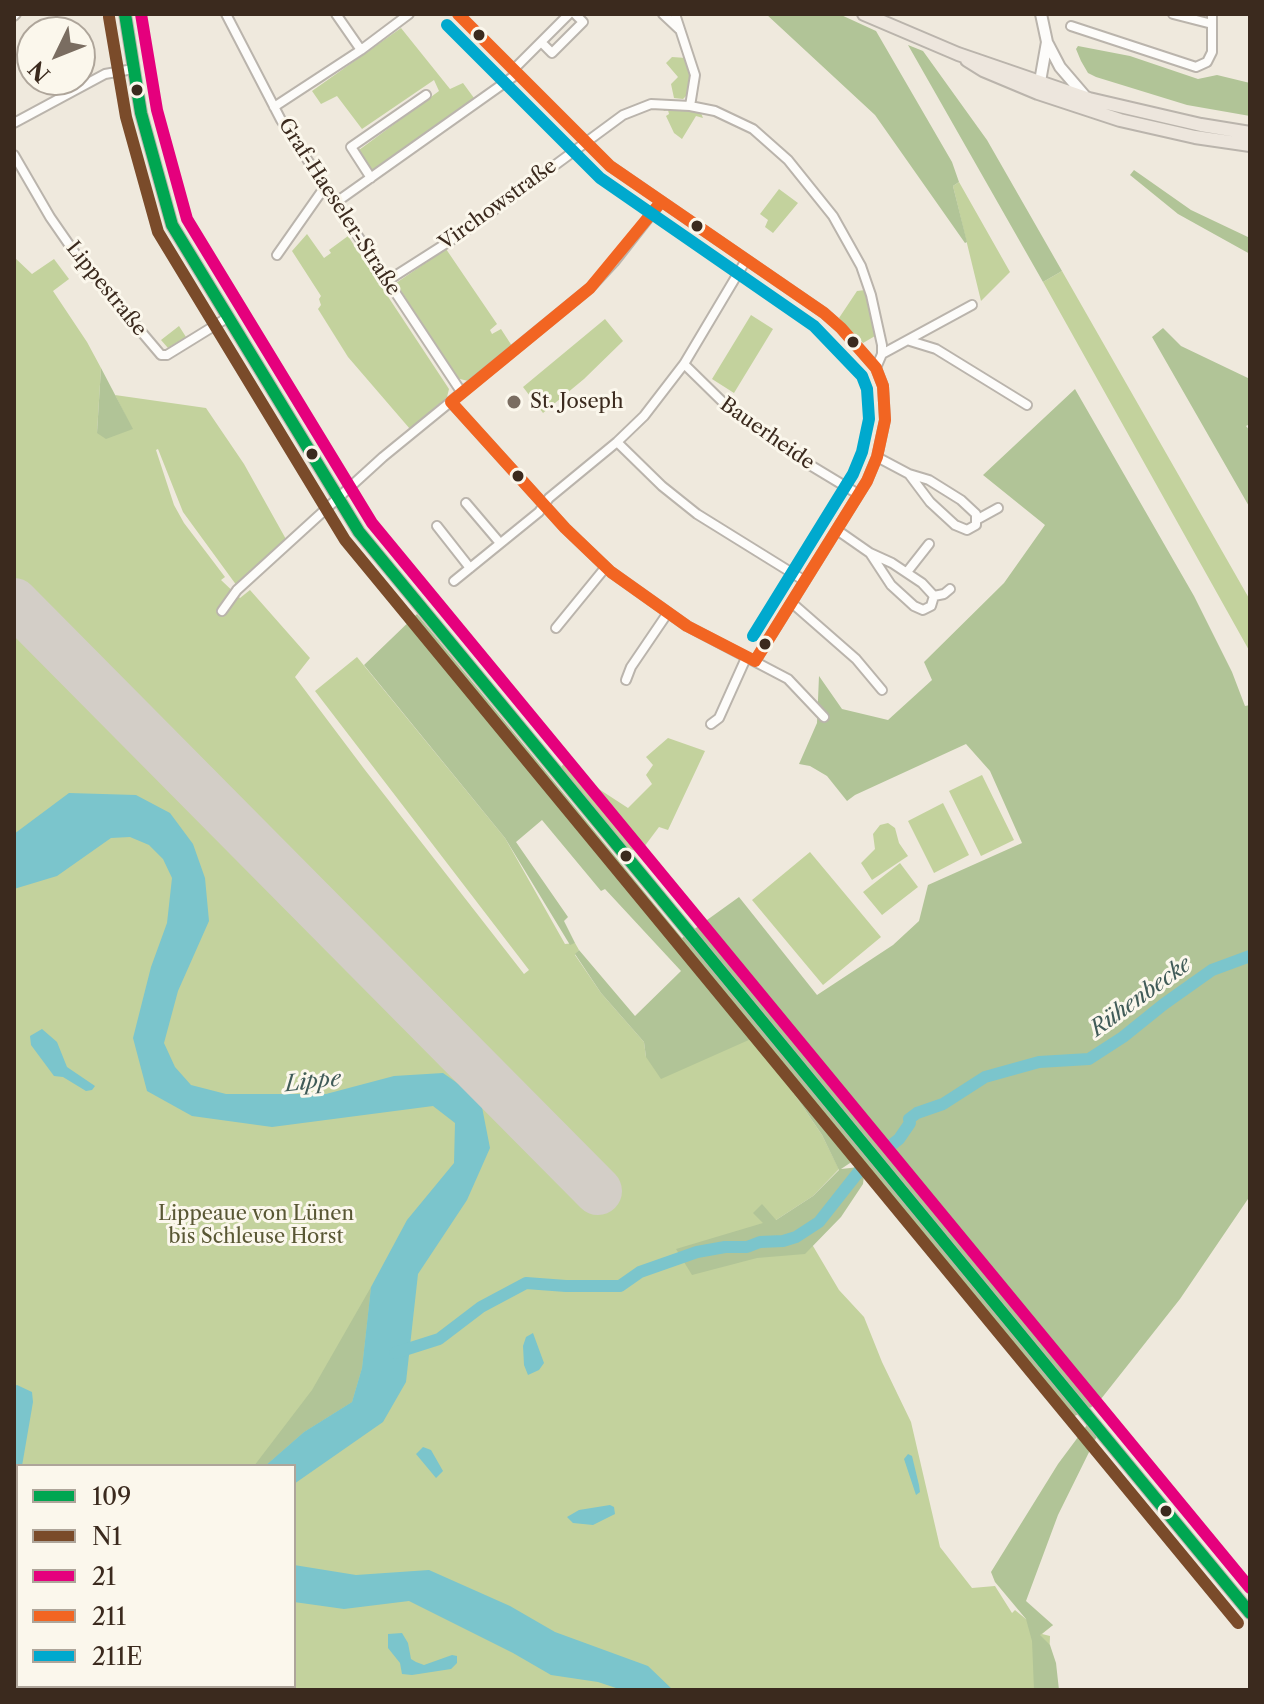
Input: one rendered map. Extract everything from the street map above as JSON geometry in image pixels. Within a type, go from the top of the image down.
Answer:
[{"type":"main road","points":[[865,14],[1120,120],[1195,137],[1250,145]]},
{"type":"main road","points":[[1039,87],[1201,125],[1250,133]]},
{"type":"street","points":[[125,14],[141,113],[167,214],[179,239],[359,532],[1250,1613]]},
{"type":"street","name":"Graf-Haeseler-Straße","points":[[226,14],[274,107],[324,188],[462,393]]},
{"type":"street","points":[[336,14],[361,50]]},
{"type":"street","points":[[274,107],[361,50],[409,14]]},
{"type":"street","points":[[458,14],[610,166],[824,313],[876,368],[883,386],[885,420],[877,457],[792,603],[751,660],[719,718],[711,724]]},
{"type":"street","points":[[335,203],[515,72],[541,42],[572,14],[583,22],[552,53],[541,42]]},
{"type":"street","points":[[663,14],[682,33]]},
{"type":"street","points":[[675,14],[695,75],[690,106]]},
{"type":"street","points":[[1041,14],[1047,42],[1067,76],[1089,99]]},
{"type":"street","points":[[1071,26],[1196,67],[1207,62],[1212,52],[1212,19],[1173,14]]},
{"type":"street","points":[[1039,87],[1047,42]]},
{"type":"street","points":[[14,123],[105,74],[133,69]]},
{"type":"street","points":[[371,178],[351,147],[426,95]]},
{"type":"street","name":"Virchowstraße","points":[[387,281],[467,230],[623,115],[641,106],[662,103],[690,106],[715,111],[753,129],[785,157],[818,194],[861,266],[871,295],[882,354]]},
{"type":"street","name":"Lippestraße","points":[[14,155],[77,256],[161,355],[167,355],[227,318]]},
{"type":"street","points":[[277,255],[324,188]]},
{"type":"street","points":[[222,611],[237,590],[401,442],[590,288],[661,202]]},
{"type":"street","points":[[454,581],[644,416],[684,364],[746,260]]},
{"type":"street","points":[[876,368],[882,354],[972,305]]},
{"type":"street","points":[[910,341],[936,349],[1027,405]]},
{"type":"street","name":"Bauerheide","points":[[684,364],[732,411],[805,462],[858,494]]},
{"type":"street","points":[[451,402],[605,568],[667,614],[788,679],[824,717]]},
{"type":"street","points":[[617,442],[688,507],[805,581]]},
{"type":"street","points":[[877,457],[909,474],[929,480],[961,500],[978,519]]},
{"type":"street","points":[[909,474],[930,502],[962,529],[971,529],[978,519],[998,508]]},
{"type":"street","points":[[466,503],[500,543]]},
{"type":"street","points":[[437,526],[470,568]]},
{"type":"street","points":[[837,530],[870,553],[907,572],[934,596]]},
{"type":"street","points":[[907,572],[929,544]]},
{"type":"street","points":[[870,553],[891,585],[919,609],[929,609],[934,596]]},
{"type":"street","points":[[556,628],[605,568]]},
{"type":"street","points":[[934,596],[950,589]]},
{"type":"street","points":[[792,603],[856,659],[882,690]]},
{"type":"street","points":[[626,680],[631,667],[667,614]]},
{"type":"green space","points":[[766,14],[839,14],[876,31],[952,162],[959,182],[953,186],[967,242],[875,115]]},
{"type":"green space","points":[[401,28],[450,89],[463,83],[474,98],[372,171],[359,150],[439,91],[434,80],[362,129],[337,96],[321,104],[312,91]]},
{"type":"green space","points":[[908,45],[923,51],[987,140],[1062,271],[1043,282]]},
{"type":"green space","points":[[1078,46],[1130,56],[1198,79],[1217,75],[1250,83],[1250,116],[1187,105],[1096,77],[1088,73],[1081,61],[1076,49]]},
{"type":"green space","points":[[672,57],[686,58],[691,74],[689,93],[683,99],[674,98],[671,84],[678,77],[666,63]]},
{"type":"green space","points":[[662,108],[697,112],[703,118],[696,116],[682,139],[674,133],[666,116],[668,110]]},
{"type":"green space","points":[[1134,170],[1191,210],[1250,238],[1250,254],[1178,214],[1130,175]]},
{"type":"green space","points":[[959,182],[1010,272],[981,301],[953,186]]},
{"type":"green space","points":[[779,189],[798,203],[773,233],[765,227],[768,220],[760,214]]},
{"type":"green space","points":[[307,234],[324,258],[331,253],[329,250],[348,236],[449,389],[447,397],[410,429],[348,357],[318,309],[321,296],[292,251]]},
{"type":"green space","points":[[446,249],[497,324],[490,330],[492,334],[501,329],[512,346],[468,381],[456,378],[396,283]]},
{"type":"green space","name":"Lippeaue von Lünen bis Schleuse Horst","points":[[14,257],[32,274],[54,259],[69,279],[53,291],[101,368],[97,433],[132,429],[115,395],[206,408],[244,464],[287,541],[237,586],[183,512],[158,449],[174,505],[184,523],[225,577],[221,580],[240,598],[250,590],[310,658],[295,677],[524,974],[529,970],[315,691],[357,657],[505,838],[565,944],[575,943],[579,950],[575,955],[601,993],[644,1042],[646,1057],[751,1039],[784,1079],[822,1135],[839,1169],[813,1196],[776,1220],[709,1240],[800,1224],[839,1290],[864,1317],[911,1422],[940,1547],[972,1588],[995,1586],[1012,1613],[1015,1610],[1032,1624],[1053,1625],[1042,1634],[1050,1636],[1048,1690],[142,1688],[296,1688],[296,1464],[16,1464],[16,1618]]},
{"type":"green space","points":[[1062,271],[1250,600],[1250,652],[1043,282]]},
{"type":"green space","points":[[865,290],[875,336],[863,343],[839,318],[857,291]]},
{"type":"green space","points":[[751,315],[773,329],[734,393],[712,379]]},
{"type":"green space","points":[[605,319],[623,341],[543,413],[523,387]]},
{"type":"green space","points":[[179,326],[186,337],[168,348],[161,340]]},
{"type":"green space","points":[[1163,328],[1181,346],[1250,379],[1250,424],[1246,426],[1250,431],[1250,508],[1152,337]]},
{"type":"green space","points":[[101,368],[133,429],[106,439],[97,433]]},
{"type":"green space","points":[[1075,389],[1194,596],[1232,672],[1245,706],[1250,705],[1250,1196],[1180,1299],[1097,1404],[1069,1419],[856,1159],[841,1169],[859,1167],[864,1175],[863,1184],[841,1217],[805,1254],[757,1258],[692,1275],[676,1249],[763,1223],[753,1213],[762,1204],[776,1220],[813,1196],[839,1170],[822,1135],[784,1079],[751,1039],[661,1079],[646,1057],[644,1042],[601,993],[575,954],[579,950],[635,1016],[681,971],[605,889],[601,891],[542,820],[516,842],[568,917],[564,921],[575,943],[570,945],[505,838],[364,665],[417,614],[682,938],[739,897],[817,995],[893,945],[919,921],[928,885],[1022,843],[990,771],[966,744],[847,801],[827,776],[810,766],[799,764],[817,723],[819,676],[842,709],[888,720],[932,680],[924,662],[1004,583],[1045,525],[983,475]]},
{"type":"green space","points":[[668,738],[705,751],[668,830],[659,827],[641,851],[625,849],[561,767],[569,758],[588,782],[628,808],[652,784],[646,775],[653,765],[646,757]]},
{"type":"green space","points":[[982,775],[1014,840],[981,856],[949,791]]},
{"type":"green space","points":[[943,803],[969,855],[934,873],[908,821]]},
{"type":"green space","points":[[888,823],[895,828],[899,843],[908,856],[872,880],[861,863],[875,849],[873,834],[880,825]]},
{"type":"green space","points":[[810,852],[881,937],[823,985],[752,900]]},
{"type":"green space","points":[[900,863],[918,887],[882,915],[863,892]]},
{"type":"green space","points":[[371,1287],[362,1368],[352,1402],[304,1432],[267,1464],[256,1464],[312,1390]]},
{"type":"green space","points":[[1087,1425],[1097,1436],[1058,1515],[1026,1601],[1053,1625],[1040,1635],[1050,1645],[1059,1690],[1034,1690],[1032,1641],[1026,1619],[995,1582],[991,1572],[1058,1464]]},
{"type":"green space","points":[[130,1688],[134,1690],[64,1690]]},
{"type":"water","points":[[69,793],[136,795],[170,813],[193,844],[205,878],[209,921],[178,991],[164,1043],[175,1067],[191,1085],[226,1094],[326,1094],[394,1076],[443,1073],[463,1087],[482,1107],[490,1148],[467,1200],[418,1274],[406,1382],[383,1422],[296,1483],[296,1464],[267,1464],[304,1432],[352,1402],[362,1368],[371,1287],[407,1220],[454,1163],[455,1123],[433,1106],[272,1127],[192,1116],[147,1091],[133,1038],[151,967],[167,923],[172,878],[163,859],[149,845],[130,837],[111,838],[57,876],[14,889],[14,834]]},
{"type":"water","points":[[42,1029],[57,1042],[67,1067],[95,1086],[92,1090],[86,1091],[63,1077],[54,1076],[31,1045],[30,1036]]},
{"type":"water","points":[[533,1333],[544,1363],[539,1370],[528,1375],[523,1346],[526,1337]]},
{"type":"water","points":[[14,1386],[32,1392],[33,1402],[22,1464],[16,1464],[14,1502]]},
{"type":"water","points":[[423,1447],[431,1450],[443,1471],[436,1478],[416,1454]]},
{"type":"water","points":[[908,1454],[912,1456],[919,1485],[920,1492],[916,1495],[904,1459]]},
{"type":"water","points":[[614,1507],[615,1514],[593,1525],[573,1523],[567,1517],[579,1510]]},
{"type":"water","points":[[296,1565],[356,1575],[429,1570],[510,1606],[555,1632],[648,1666],[673,1690],[622,1690],[598,1682],[551,1675],[409,1601],[344,1609],[296,1602]]},
{"type":"water","points":[[402,1633],[411,1659],[416,1662],[424,1665],[452,1655],[457,1656],[457,1663],[451,1669],[402,1674],[400,1663],[388,1648],[388,1634]]},
{"type":"waterway","name":"Rühenbecke","points":[[889,1147],[899,1139],[910,1123],[909,1119],[917,1113],[943,1104],[985,1077],[1039,1062],[1089,1059],[1212,970],[1250,956]]},
{"type":"waterway","name":"Rühenbecke","points":[[395,1353],[439,1339],[481,1307],[526,1283],[620,1286],[640,1272],[697,1252],[747,1247],[796,1237],[819,1222],[860,1170]]},
{"type":"runway","points":[[14,602],[598,1191]]},
{"type":"transit line","name":"109","points":[[125,14],[141,113],[172,225],[359,532],[1250,1613]]},
{"type":"transit line","name":"21","points":[[141,14],[157,110],[187,219],[372,523],[1250,1588]]},
{"type":"transit line","name":"211","points":[[458,14],[610,166],[824,313],[876,368],[883,386],[885,420],[877,457],[867,481],[755,661],[687,626],[611,572],[565,528],[451,402],[590,288],[661,202]]},
{"type":"transit line","name":"N1","points":[[109,17],[126,117],[158,232],[345,540],[1238,1623]]},
{"type":"transit line","name":"211E","points":[[447,25],[600,178],[814,326],[862,376],[867,389],[869,419],[862,452],[853,474],[753,636]]},
{"type":"place","name":"St. Joseph","points":[[514,402]]},
{"type":"water label","name":"Lippe","points":[[313,1082]]}]
